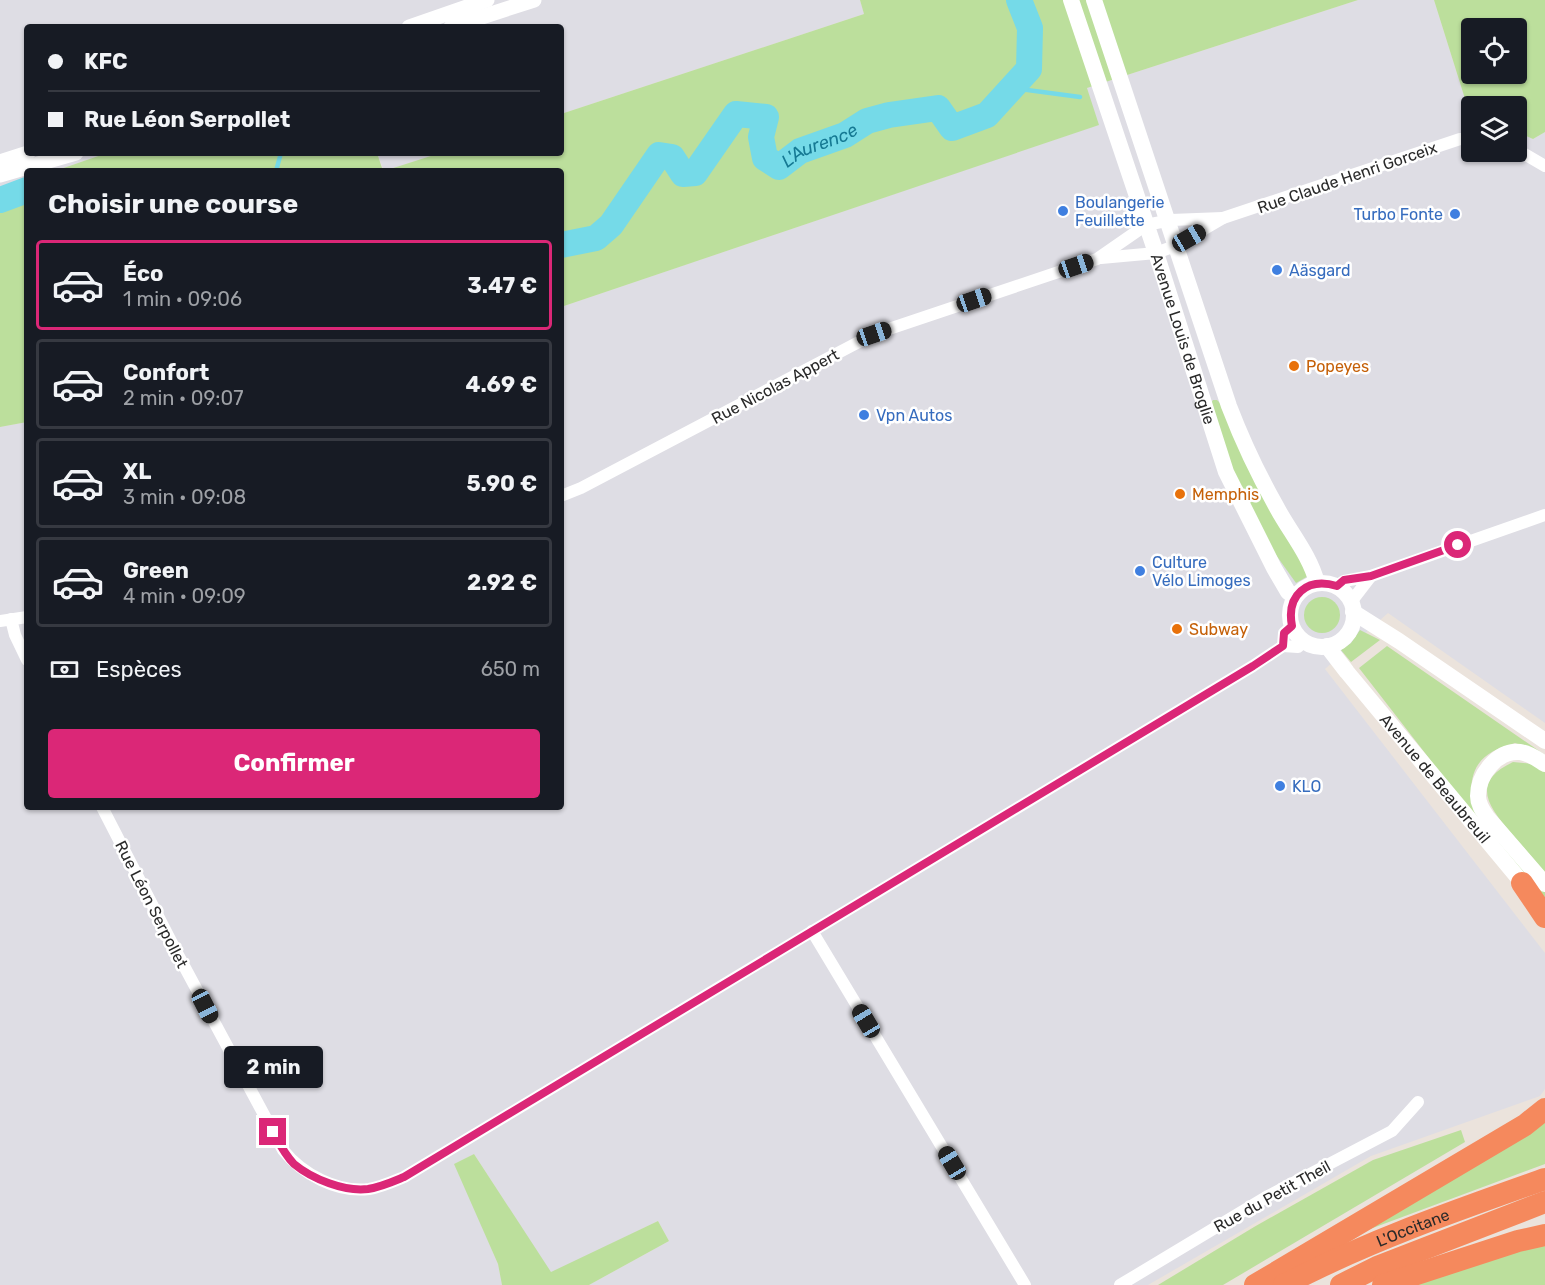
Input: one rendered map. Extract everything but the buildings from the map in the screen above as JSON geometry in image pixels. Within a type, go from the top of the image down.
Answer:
[{"type":"highway","points":[[1522,883],[1545,917]]},
{"type":"highway","points":[[1256,1285],[1525,1125],[1545,1109]]},
{"type":"highway","name":"L'Occitane","points":[[1284,1285],[1397,1232],[1545,1179]]},
{"type":"highway","name":"L'Occitane","points":[[1341,1285],[1377,1267],[1545,1202]]},
{"type":"highway","points":[[1383,1285],[1518,1241],[1545,1235]]},
{"type":"main road","name":"Avenue Louis de Broglie","points":[[1071,0],[1156,253],[1226,472],[1274,568],[1288,592],[1295,597]]},
{"type":"main road","name":"Avenue Louis de Broglie","points":[[1094,0],[1225,396],[1242,439],[1276,507],[1314,569],[1317,583]]},
{"type":"main road","points":[[1317,583],[1337,586],[1345,593],[1352,607],[1352,626],[1346,636],[1338,642],[1328,646],[1310,644],[1298,635],[1292,626],[1290,615],[1295,597],[1306,587],[1317,583]]},
{"type":"main road","points":[[1352,607],[1545,741]]},
{"type":"main road","name":"Avenue de Beaubreuil","points":[[1328,646],[1347,672],[1545,908]]},
{"type":"main road","points":[[1495,707],[1545,746]]},
{"type":"main road","points":[[1545,764],[1531,755],[1520,752],[1503,755],[1488,768],[1480,784],[1478,795],[1480,807],[1487,817],[1545,884]]},
{"type":"street","points":[[418,24],[487,0]]},
{"type":"street","points":[[460,24],[534,0]]},
{"type":"street","name":"Rue Claude Henri Gorceix","points":[[1223,218],[1461,139]]},
{"type":"street","points":[[0,162],[24,154]]},
{"type":"street","points":[[1527,155],[1545,166]]},
{"type":"street","points":[[24,168],[66,156]]},
{"type":"street","points":[[0,175],[24,168]]},
{"type":"street","points":[[1146,225],[1167,221],[1223,218]]},
{"type":"street","name":"Rue Nicolas Appert","points":[[564,495],[874,334],[1097,259],[1156,253],[1175,246],[1223,218]]},
{"type":"street","name":"Rue Nicolas Appert","points":[[1097,259],[1146,225]]},
{"type":"street","points":[[1337,586],[1344,580],[1371,576],[1545,515]]},
{"type":"street","points":[[1352,607],[1371,576]]},
{"type":"street","points":[[24,617],[6,620],[24,654]]},
{"type":"street","points":[[1283,646],[1284,633],[1292,626]]},
{"type":"street","name":"Rue Léon Serpollet","points":[[104,810],[283,1150],[293,1163],[322,1180],[351,1188],[367,1189],[404,1177],[1283,646],[1298,647],[1305,640]]},
{"type":"street","points":[[812,931],[1025,1285]]},
{"type":"street","name":"Rue du Petit Theil","points":[[1120,1285],[1268,1196],[1392,1131],[1418,1101]]},
{"type":"shaded area","points":[[0,0],[860,0],[864,14],[564,113],[564,24],[24,24],[24,156],[98,156],[64,168],[24,168],[24,182],[0,190]]},
{"type":"shaded area","points":[[1358,0],[1434,0],[1464,96],[1461,96],[1461,162],[1527,162],[1527,136],[1533,139],[1545,132],[1545,723],[1388,613],[1325,669],[1545,953],[1545,1089],[1540,1096],[1371,1156],[1148,1285],[589,1285],[669,1241],[658,1221],[551,1273],[474,1154],[455,1164],[498,1264],[502,1285],[0,1285],[0,427],[24,423],[24,810],[564,810],[564,306],[1098,125],[1087,88]]},
{"type":"shaded area","points":[[378,156],[431,156],[393,168],[383,168]]},
{"type":"green space","points":[[860,0],[1358,0],[1087,88],[1099,125],[564,306],[564,168],[393,168],[431,156],[564,156],[564,113],[864,14]]},
{"type":"green space","points":[[1434,0],[1545,0],[1545,132],[1533,139],[1527,136],[1527,96],[1464,96]]},
{"type":"green space","points":[[98,156],[378,156],[382,168],[64,168]]},
{"type":"green space","points":[[24,182],[24,423],[0,427],[0,190]]},
{"type":"green space","points":[[1213,400],[1221,404],[1310,575],[1296,583],[1271,548],[1234,480],[1211,403]]},
{"type":"green space","points":[[1322,597],[1335,602],[1340,615],[1335,628],[1322,633],[1309,628],[1304,615],[1309,602]]},
{"type":"green space","points":[[1360,630],[1380,640],[1351,662],[1341,650],[1351,643]]},
{"type":"green space","points":[[1387,646],[1545,755],[1515,743],[1497,750],[1483,758],[1478,764],[1474,772],[1471,791],[1545,891],[1545,899],[1470,811],[1359,668]]},
{"type":"green space","points":[[1513,762],[1533,764],[1545,771],[1545,873],[1502,823],[1487,795],[1492,778]]},
{"type":"green space","points":[[1545,1116],[1545,1164],[1362,1232]]},
{"type":"green space","points":[[1461,1130],[1465,1142],[1223,1285],[1158,1285],[1254,1227],[1373,1160]]},
{"type":"green space","points":[[474,1154],[551,1272],[658,1221],[669,1241],[589,1285],[502,1285],[498,1264],[454,1164]]},
{"type":"green space","points":[[1545,1244],[1545,1285],[1402,1285]]},
{"type":"waterway","name":"L'Aurence","points":[[564,244],[596,238],[611,225],[659,155],[672,157],[683,174],[695,173],[736,114],[766,117],[761,137],[765,158],[779,167],[800,151],[845,135],[867,121],[889,115],[938,108],[952,128],[987,115],[1029,69],[1030,28],[1019,0]]},
{"type":"waterway","points":[[1012,88],[1080,97]]},
{"type":"waterway","points":[[277,168],[280,156]]},
{"type":"waterway","name":"L'Aurence","points":[[0,200],[24,191]]},
{"type":"place","name":"Boulangerie Feuillette","points":[[1063,211]]},
{"type":"place","name":"Turbo Fonte","points":[[1455,214]]},
{"type":"place","name":"Aäsgard","points":[[1277,270]]},
{"type":"place","name":"Popeyes","points":[[1294,366]]},
{"type":"place","name":"Vpn Autos","points":[[864,415]]},
{"type":"place","name":"Memphis","points":[[1180,494]]},
{"type":"place","name":"Culture Vélo Limoges","points":[[1140,571]]},
{"type":"place","name":"Subway","points":[[1177,629]]},
{"type":"place","name":"KLO","points":[[1280,786]]},
{"type":"route","points":[[273,1132],[293,1163],[322,1180],[351,1188],[367,1189],[404,1177],[1253,666],[1283,646],[1284,633],[1292,626],[1290,615],[1295,597],[1306,587],[1317,583],[1337,586],[1344,580],[1371,576],[1458,545]]}]
